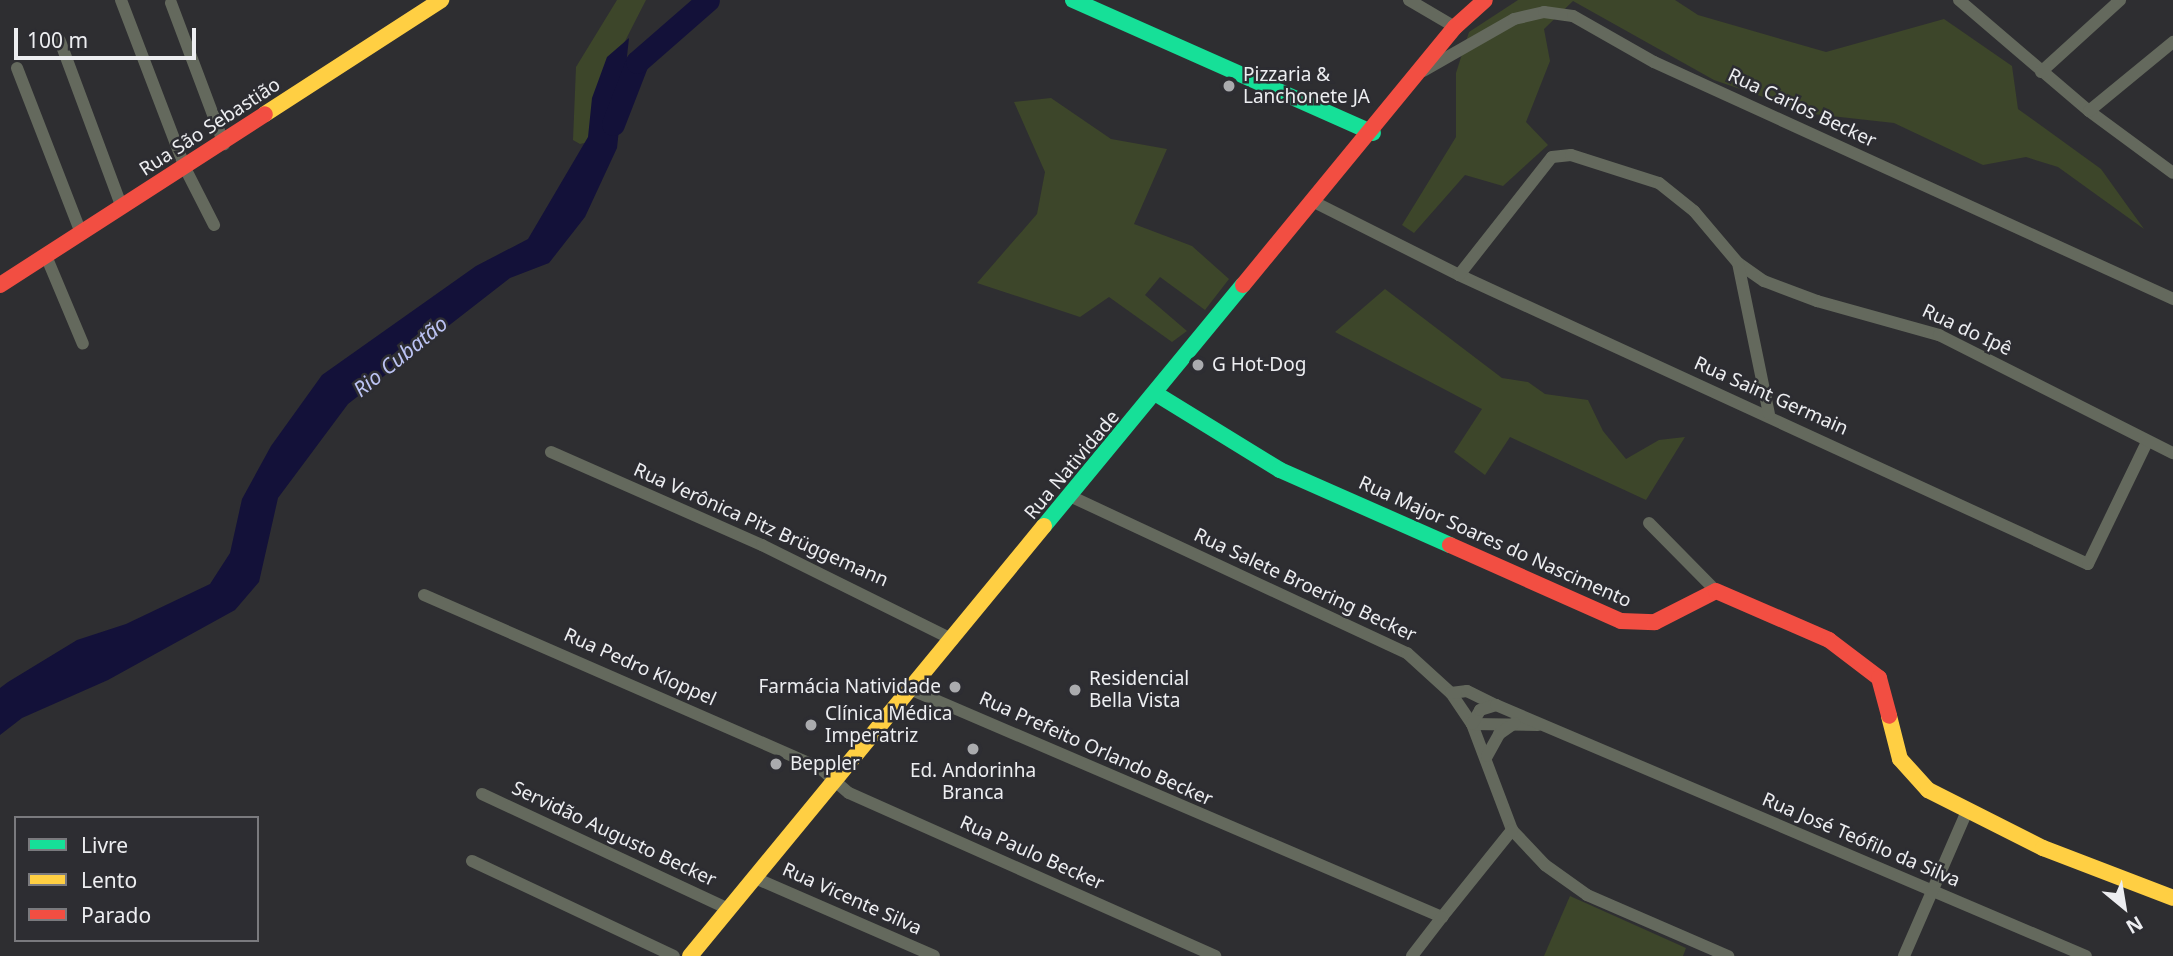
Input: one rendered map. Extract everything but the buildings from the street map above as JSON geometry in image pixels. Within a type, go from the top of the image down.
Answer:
[{"type":"main road","name":"Rua São Sebastião","points":[[0,285],[185,169],[441,0]]},
{"type":"main road","points":[[1073,0],[1373,133]]},
{"type":"main road","name":"Rua Natividade","points":[[690,956],[1158,395],[1373,133],[1455,27],[1485,0]]},
{"type":"main road","name":"Rua Major Soares do Nascimento","points":[[1158,395],[1280,470],[1620,621],[1655,622],[1716,591]]},
{"type":"main road","points":[[1716,591],[1829,640],[1866,665],[1879,678],[1906,768],[1928,790],[2043,848],[2173,898]]},
{"type":"street","points":[[121,0],[185,169],[214,225]]},
{"type":"street","points":[[1409,0],[1455,27]]},
{"type":"street","points":[[2041,72],[2120,0]]},
{"type":"street","points":[[1963,1],[2041,72],[2173,173]]},
{"type":"street","points":[[171,3],[223,144]]},
{"type":"street","name":"Rua Carlos Becker","points":[[1420,73],[1514,19],[1544,12],[1573,16],[1654,62],[2173,299]]},
{"type":"street","points":[[60,41],[122,208]]},
{"type":"street","points":[[2089,111],[2173,42]]},
{"type":"street","points":[[17,68],[81,233]]},
{"type":"street","name":"Rua do Ipê","points":[[1459,275],[1536,171],[1561,155],[1664,186],[1738,264],[1764,281],[1818,301],[1939,335],[2173,453]]},
{"type":"street","name":"Rua Saint Germain","points":[[1316,202],[1459,275],[1769,414],[2088,564],[2147,442]]},
{"type":"street","points":[[46,256],[83,344]]},
{"type":"street","points":[[1738,264],[1769,414]]},
{"type":"street","name":"Rua Verônica Pitz Brüggemann","points":[[551,452],[762,545],[953,640]]},
{"type":"street","name":"Rua Salete Broering Becker","points":[[1072,497],[1388,643],[1423,664],[1451,693],[1472,724],[1487,756],[1512,830],[1545,865],[1578,890],[1728,956]]},
{"type":"street","points":[[1649,523],[1716,591]]},
{"type":"street","name":"Rua Pedro Kloppel","points":[[424,595],[664,697],[820,768],[836,782]]},
{"type":"street","name":"Rua Prefeito Orlando Becker","points":[[912,690],[1264,844],[1335,867],[1442,917]]},
{"type":"street","name":"Rua José Teófilo da Silva","points":[[1451,693],[1467,691],[1620,761],[2086,956]]},
{"type":"street","points":[[1472,724],[1480,710],[1496,705]]},
{"type":"street","points":[[1487,756],[1499,734],[1515,723]]},
{"type":"street","points":[[1472,724],[1538,725]]},
{"type":"street","name":"Rua Paulo Becker","points":[[836,782],[849,793],[1215,956]]},
{"type":"street","name":"Servidão Augusto Becker","points":[[482,794],[729,909]]},
{"type":"street","points":[[1904,956],[1967,811]]},
{"type":"street","points":[[1412,956],[1512,830]]},
{"type":"street","points":[[471,861],[674,956]]},
{"type":"street","name":"Rua Vicente Silva","points":[[755,878],[934,956]]},
{"type":"green space","points":[[617,0],[646,0],[598,94],[588,142],[580,144],[573,140],[576,67]]},
{"type":"green space","points":[[1518,0],[1675,0],[1698,15],[1826,52],[1944,19],[2012,66],[2018,109],[2101,169],[2144,229],[2058,167],[2026,157],[1983,165],[1894,123],[1813,114],[1714,80],[1573,1],[1544,29],[1550,61],[1526,122],[1548,145],[1503,186],[1465,175],[1414,233],[1402,225],[1456,137],[1456,73],[1469,32]]},
{"type":"green space","points":[[1051,98],[1111,139],[1167,149],[1134,224],[1192,246],[1229,279],[1205,310],[1160,277],[1145,295],[1187,331],[1172,342],[1109,297],[1080,317],[977,283],[1037,214],[1045,172],[1014,102]]},
{"type":"green space","points":[[1385,289],[1502,378],[1528,382],[1545,394],[1588,400],[1603,431],[1626,459],[1659,440],[1685,437],[1646,500],[1510,437],[1485,475],[1454,452],[1482,409],[1335,332]]},
{"type":"green space","points":[[1570,896],[1686,948],[1683,956],[1544,956]]},
{"type":"water","points":[[629,38],[617,148],[585,217],[549,263],[510,278],[348,404],[278,498],[259,582],[235,610],[108,680],[22,718],[0,735],[0,688],[8,682],[77,640],[126,624],[210,584],[230,553],[242,499],[271,446],[322,375],[476,266],[528,239],[588,137],[592,98],[607,57]]},
{"type":"waterway","name":"Rio Cubatão","points":[[613,124],[637,62],[708,0]]},
{"type":"traffic: fast","points":[[1073,0],[1373,133]]},
{"type":"traffic: fast","points":[[1044,526],[1243,285]]},
{"type":"traffic: fast","points":[[1158,395],[1280,470],[1450,545]]},
{"type":"traffic: slow","points":[[265,114],[441,0]]},
{"type":"traffic: slow","points":[[690,956],[1044,526]]},
{"type":"traffic: slow","points":[[1889,716],[1900,759],[1928,790],[2043,848],[2173,898]]},
{"type":"traffic: jam","points":[[1243,285],[1455,27],[1485,0]]},
{"type":"traffic: jam","points":[[0,285],[265,114]]},
{"type":"traffic: jam","points":[[1450,545],[1621,621],[1655,622],[1716,591],[1829,640],[1879,678],[1889,716]]},
{"type":"place","name":"Pizzaria & Lanchonete JA","points":[[1229,86]]},
{"type":"place","name":"G Hot-Dog","points":[[1198,365]]},
{"type":"place","name":"Farmácia Natividade","points":[[955,687]]},
{"type":"place","name":"Residencial Bella Vista","points":[[1075,690]]},
{"type":"place","name":"Clínica Médica Imperatriz","points":[[811,725]]},
{"type":"place","name":"Ed. Andorinha Branca","points":[[973,749]]},
{"type":"place","name":"Beppler","points":[[776,764]]}]
